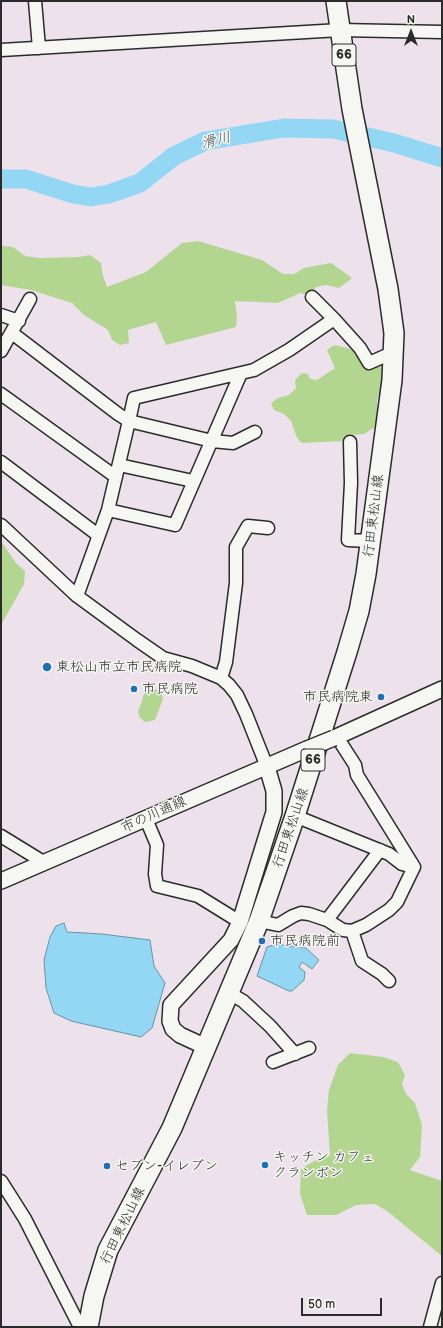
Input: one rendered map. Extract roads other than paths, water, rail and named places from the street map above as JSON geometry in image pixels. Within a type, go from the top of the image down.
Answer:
[{"type":"main road","name":"66","points":[[336,1],[340,30]]},
{"type":"main road","name":"行田東松山線","points":[[88,1327],[94,1296],[108,1250],[172,1128],[259,921],[295,816],[359,611],[370,541],[394,352],[393,319],[352,109],[340,30]]},
{"type":"street","points":[[35,1],[39,48]]},
{"type":"street","points":[[1,50],[340,30],[442,32]]},
{"type":"street","points":[[312,297],[360,348],[369,363],[394,352]]},
{"type":"street","points":[[1,351],[20,321],[30,299]]},
{"type":"street","points":[[1,315],[20,321]]},
{"type":"street","points":[[77,596],[108,510],[134,398],[254,370],[284,353],[334,319]]},
{"type":"street","points":[[12,333],[129,421],[212,441],[233,443],[255,432]]},
{"type":"street","points":[[108,510],[175,525],[241,373]]},
{"type":"street","points":[[1,394],[117,471],[193,482]]},
{"type":"street","points":[[350,442],[348,540],[370,541]]},
{"type":"street","points":[[1,462],[98,535]]},
{"type":"street","points":[[1,525],[77,596],[163,658],[192,666],[221,678],[237,695],[255,733],[274,791],[274,812],[240,922],[231,940],[171,1005],[170,1022],[173,1029],[180,1035],[206,1047]]},
{"type":"street","points":[[221,678],[226,662],[236,583],[236,546],[248,526],[268,528]]},
{"type":"street","points":[[414,867],[357,775],[355,765],[336,737],[442,689]]},
{"type":"street","name":"市の川通線","points":[[1,881],[336,737]]},
{"type":"street","points":[[295,816],[380,850],[389,854],[402,864],[414,867]]},
{"type":"street","points":[[146,819],[157,845],[154,874],[157,886],[198,896],[240,922]]},
{"type":"street","points":[[1,836],[45,863]]},
{"type":"street","points":[[328,920],[380,850]]},
{"type":"street","points":[[259,921],[278,924],[301,913],[316,915],[328,920],[343,930],[352,931],[366,925],[390,910],[397,902],[414,867]]},
{"type":"street","points":[[352,931],[362,961],[382,974],[389,981]]},
{"type":"street","points":[[229,993],[243,1001],[270,1026],[295,1054]]},
{"type":"street","points":[[274,1062],[309,1048]]},
{"type":"street","points":[[1,1181],[26,1219],[80,1327]]},
{"type":"street","points":[[430,1327],[442,1283]]},
{"type":"water","points":[[64,923],[67,932],[102,934],[150,940],[154,966],[165,983],[152,1028],[141,1037],[71,1021],[54,1013],[46,988],[44,960],[50,937],[56,926]]},
{"type":"water","points":[[276,944],[306,948],[319,960],[312,969],[302,962],[299,967],[305,972],[304,980],[292,991],[257,976],[267,947]]},
{"type":"waterway","name":"滑川","points":[[1,179],[26,179],[73,194],[91,197],[109,194],[140,183],[174,156],[205,141],[284,128],[333,129],[394,143],[442,158]]},
{"type":"place","name":"東松山市立市民病院","points":[[47,667]]},
{"type":"place","name":"市民病院","points":[[134,689]]},
{"type":"place","name":"市民病院東","points":[[381,697]]},
{"type":"place","name":"市民病院前","points":[[262,941]]},
{"type":"place","name":"キッチン カフェ クランボン","points":[[265,1165]]},
{"type":"place","name":"セブン-イレブン","points":[[107,1166]]}]
